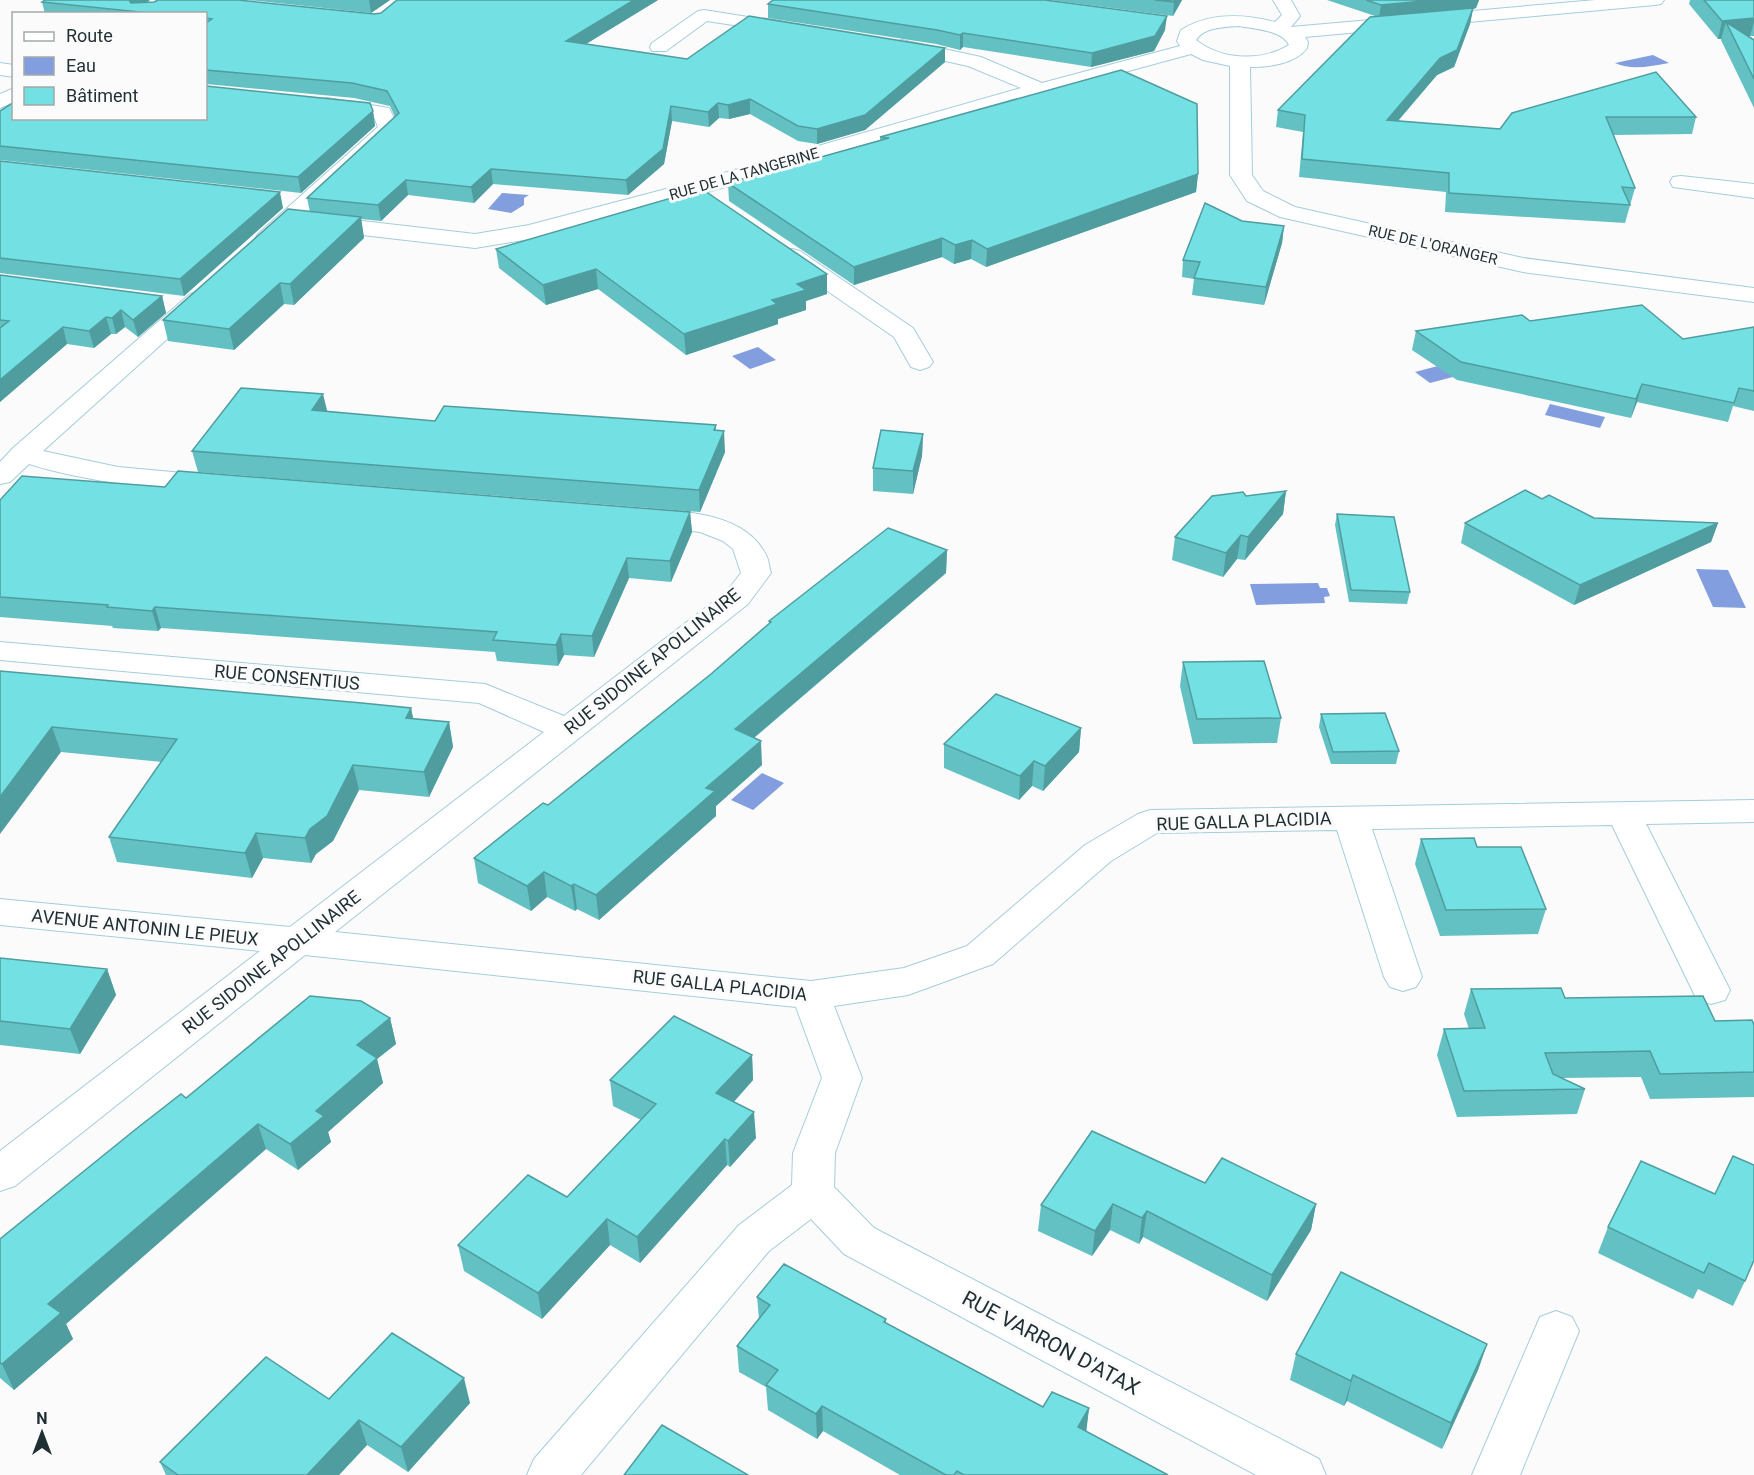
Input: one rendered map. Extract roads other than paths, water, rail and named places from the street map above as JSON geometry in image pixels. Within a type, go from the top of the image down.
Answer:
[{"type":"street","points":[[1282,0],[1291,16],[1285,31]]},
{"type":"street","points":[[1218,22],[1239,21],[1285,31],[1655,0]]},
{"type":"street","points":[[1218,22],[1246,5]]},
{"type":"street","points":[[658,48],[704,15],[809,32]]},
{"type":"street","name":"RUE DE LA TANGERINE","points":[[286,210],[475,241],[530,232],[693,189],[1040,89],[1195,38],[1218,22]]},
{"type":"street","points":[[1174,24],[1221,58],[1240,61],[1269,60],[1291,54],[1298,48],[1299,42],[1285,31]]},
{"type":"street","points":[[878,43],[974,61],[1040,89]]},
{"type":"street","name":"RUE DE L'ORANGER","points":[[1240,61],[1241,175],[1255,196],[1288,212],[1523,265],[1754,295]]},
{"type":"street","points":[[252,252],[286,210],[308,202],[389,128],[382,112],[308,102]]},
{"type":"street","points":[[1681,182],[1754,191]]},
{"type":"street","points":[[693,189],[713,202]]},
{"type":"street","points":[[770,241],[904,333],[920,362]]},
{"type":"street","points":[[11,465],[217,283]]},
{"type":"street","points":[[157,302],[191,306]]},
{"type":"street","points":[[11,465],[60,466],[110,476],[241,486]]},
{"type":"street","name":"RUE SIDOINE APOLLINAIRE","points":[[0,1174],[737,598],[756,573],[751,554],[737,537],[693,521],[622,516]]},
{"type":"street","name":"RUE CONSENTIUS","points":[[0,651],[485,694],[567,730]]},
{"type":"street","name":"RUE GALLA PLACIDIA","points":[[578,969],[811,995],[908,981],[981,955],[1098,853],[1150,822],[1754,811]]},
{"type":"street","points":[[1623,813],[1712,990]]},
{"type":"street","name":"RUE GALLA PLACIDIA","points":[[1351,818],[1403,977]]},
{"type":"street","name":"AVENUE ANTONIN LE PIEUX","points":[[0,912],[578,969]]},
{"type":"street","points":[[551,1475],[754,1238],[813,1193],[814,1153],[842,1078],[811,995]]},
{"type":"street","name":"RUE VARRON D'ATAX","points":[[813,1193],[859,1241],[1302,1475]]},
{"type":"street","points":[[1496,1475],[1556,1331]]},
{"type":"water","points":[[1653,55],[1669,63],[1635,67],[1615,63]]},
{"type":"water","points":[[502,193],[529,195],[524,198],[524,205],[511,213],[488,209]]},
{"type":"water","points":[[758,347],[776,360],[750,369],[732,356]]},
{"type":"water","points":[[1449,363],[1464,374],[1430,383],[1415,372]]},
{"type":"water","points":[[1550,404],[1605,417],[1600,428],[1545,415]]},
{"type":"water","points":[[1696,569],[1728,570],[1746,608],[1713,607]]},
{"type":"water","points":[[1318,583],[1320,588],[1327,588],[1330,596],[1324,597],[1325,603],[1256,605],[1250,584]]},
{"type":"water","points":[[762,773],[784,783],[753,810],[731,800]]}]
